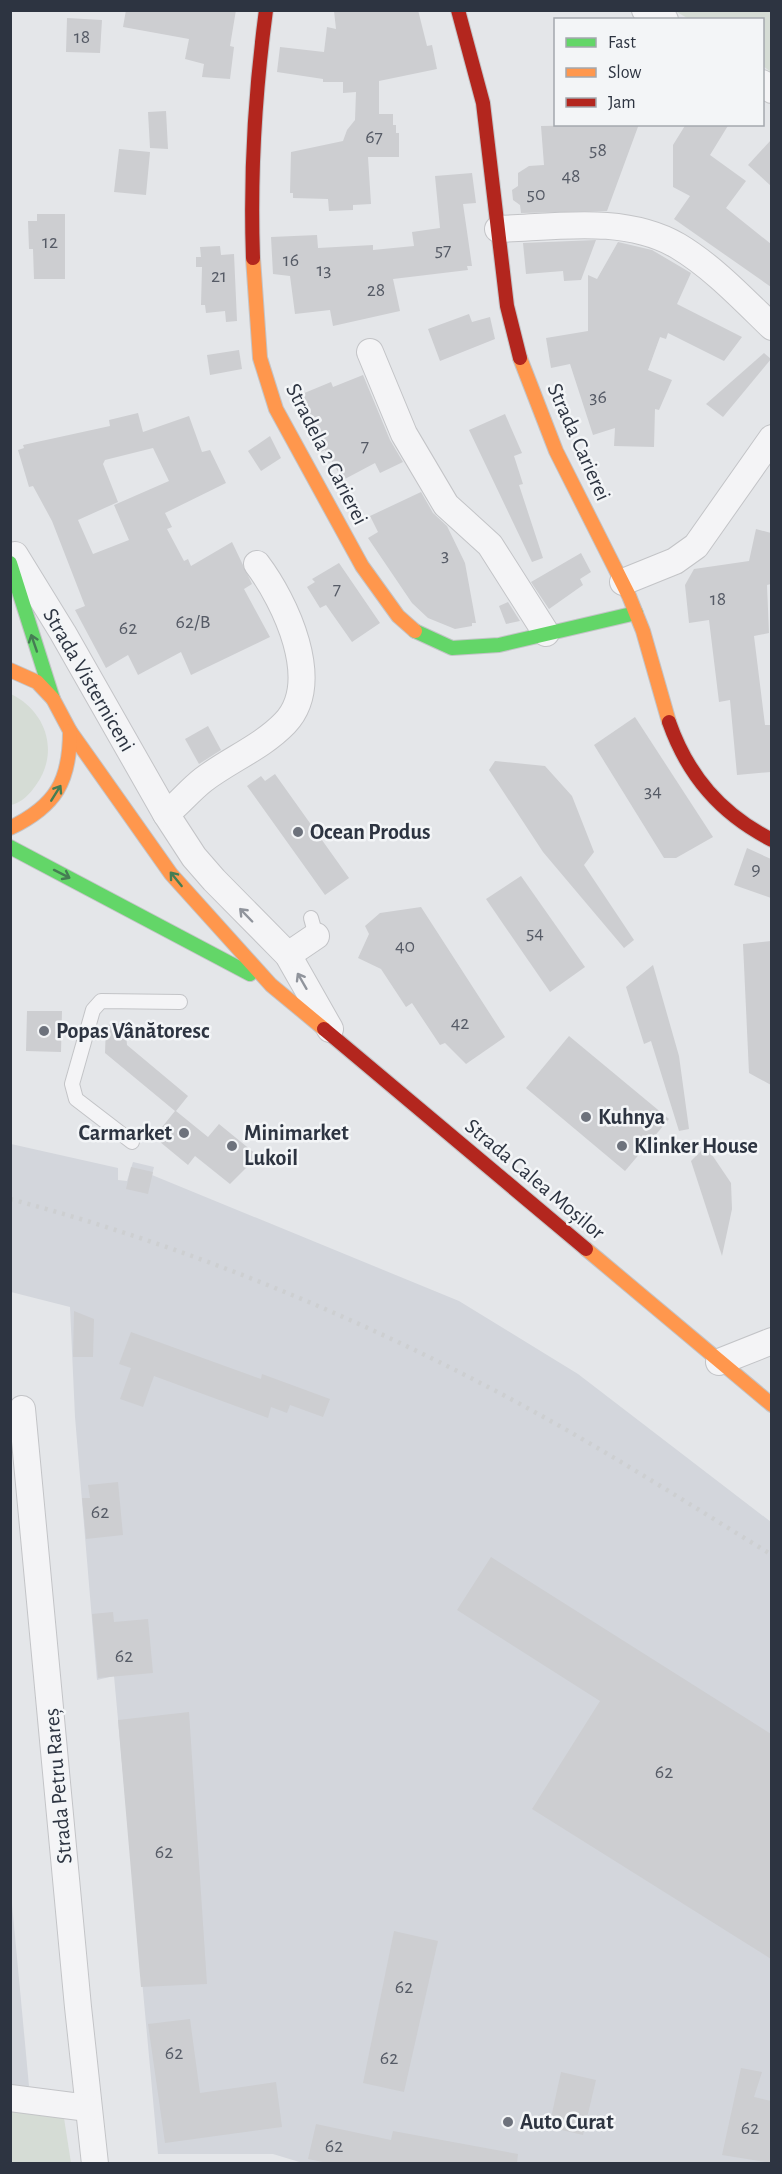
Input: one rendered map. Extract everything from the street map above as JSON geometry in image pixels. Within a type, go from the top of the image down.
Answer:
[{"type":"street","name":"Stradela 2 Carierei","points":[[266,10],[258,72],[251,209],[256,324],[260,358],[276,409],[363,566],[398,616],[418,634],[452,648],[499,645],[636,613]]},
{"type":"street","name":"Strada Carierei","points":[[458,10],[483,103],[513,336],[536,401],[567,474],[623,582],[636,613],[669,721],[693,772],[704,788],[738,820],[771,840]]},
{"type":"street","points":[[645,10],[661,18]]},
{"type":"street","points":[[498,229],[589,226],[619,227],[651,234],[676,245],[698,259],[771,327]]},
{"type":"street","points":[[370,352],[404,434],[446,505],[490,545],[546,633]]},
{"type":"street","points":[[623,582],[675,561],[696,546],[771,438]]},
{"type":"street","name":"Strada Visterniceni","points":[[10,547],[63,633],[166,814],[194,857],[288,956],[338,1042]]},
{"type":"street","points":[[10,564],[31,636],[53,699],[70,731],[171,874],[271,985]]},
{"type":"street","points":[[166,814],[202,781],[275,732],[287,721],[298,701],[302,676],[290,627],[282,603],[257,564]]},
{"type":"street","points":[[10,670],[37,682],[53,699]]},
{"type":"street","points":[[10,828],[30,820],[51,802],[65,780],[71,757],[70,731]]},
{"type":"street","points":[[10,847],[271,985]]},
{"type":"street","points":[[288,956],[313,927]]},
{"type":"street","name":"Strada Calea Moșilor","points":[[271,985],[771,1405]]},
{"type":"street","points":[[719,1362],[771,1341]]},
{"type":"street","name":"Strada Petru Rareș","points":[[16,1405],[95,2163]]},
{"type":"street","points":[[10,2098],[88,2108]]},
{"type":"lane","points":[[132,1142],[76,1099],[72,1084],[93,1010],[101,1001],[180,1002]]},
{"type":"shaded area","points":[[675,11],[771,11],[771,72],[764,67],[764,18],[687,18]]},
{"type":"shaded area","points":[[11,694],[23,701],[41,722],[48,746],[43,772],[36,785],[25,798],[11,805]]},
{"type":"shaded area","points":[[11,1144],[118,1168],[118,1180],[127,1181],[133,1162],[154,1167],[152,1175],[459,1301],[578,1374],[771,1522],[771,2163],[306,2164],[273,2154],[158,2154],[114,1676],[97,1680],[75,1417],[70,1307],[11,1292]]},
{"type":"shaded area","points":[[10,1883],[29,2086],[11,2087],[10,2087]]},
{"type":"shaded area","points":[[10,2109],[52,2113],[64,2118],[71,2163],[11,2163]]},
{"type":"building","points":[[126,10],[236,10],[230,46],[234,47],[230,79],[202,77],[204,64],[185,59],[189,39],[123,27]]},
{"type":"building","points":[[418,10],[427,46],[432,45],[437,69],[379,81],[379,114],[393,114],[393,125],[396,125],[396,133],[399,133],[399,157],[368,157],[371,204],[353,205],[353,210],[329,211],[328,199],[293,198],[293,193],[290,193],[291,152],[343,141],[347,130],[355,120],[356,92],[343,93],[343,82],[323,82],[323,79],[277,72],[280,47],[324,52],[327,27],[336,29],[334,11]]},
{"type":"building","points":[[67,18],[102,20],[100,53],[66,52]]},
{"type":"building","points":[[166,111],[168,149],[150,148],[148,112]]},
{"type":"building","points":[[541,126],[638,126],[607,211],[521,213],[520,205],[513,200],[512,190],[518,186],[518,173],[529,166],[544,165]]},
{"type":"building","points":[[685,126],[728,126],[710,155],[746,181],[726,208],[771,244],[771,287],[674,219],[690,196],[673,187],[673,145]]},
{"type":"building","points":[[771,140],[771,186],[748,165]]},
{"type":"building","points":[[119,149],[150,152],[146,195],[114,192]]},
{"type":"building","points":[[472,173],[476,203],[463,204],[472,266],[467,266],[468,270],[393,279],[400,311],[333,326],[330,310],[295,314],[290,276],[273,274],[271,237],[317,235],[318,248],[373,245],[373,250],[414,246],[412,232],[440,228],[435,176]]},
{"type":"building","points":[[37,214],[65,214],[65,279],[34,279],[33,249],[29,249],[28,221],[37,221]]},
{"type":"building","points":[[596,240],[581,280],[564,281],[563,271],[526,274],[523,243]]},
{"type":"building","points":[[618,242],[652,250],[691,273],[677,304],[742,337],[724,361],[668,333],[666,339],[660,337],[648,370],[672,380],[659,410],[655,409],[654,447],[614,446],[615,428],[593,435],[570,364],[551,368],[546,338],[588,331],[588,275],[597,279]]},
{"type":"building","points":[[220,246],[221,255],[234,254],[237,321],[226,322],[225,311],[206,313],[205,305],[201,305],[202,267],[196,267],[196,257],[201,257],[200,247]]},
{"type":"building","points":[[469,314],[472,322],[490,317],[495,339],[440,361],[428,329]]},
{"type":"building","points":[[239,350],[242,369],[210,375],[207,355]]},
{"type":"building","points":[[764,353],[771,359],[723,417],[706,404]]},
{"type":"building","points":[[363,375],[390,440],[403,462],[380,473],[375,463],[343,480],[325,450],[321,452],[290,391],[299,387],[302,394],[331,382],[333,387]]},
{"type":"building","points":[[138,413],[143,432],[189,416],[202,452],[210,450],[226,483],[165,513],[172,527],[167,529],[184,561],[188,559],[191,566],[232,542],[252,584],[244,589],[270,637],[191,675],[181,652],[138,675],[128,655],[106,668],[75,610],[85,606],[52,521],[33,486],[29,487],[18,450],[24,448],[23,445],[110,426],[109,420]],"holes":[[[153,448],[169,481],[114,505],[129,540],[93,554],[78,520],[118,502],[103,464],[105,460]]]},
{"type":"building","points":[[505,414],[522,453],[514,456],[523,484],[519,485],[543,558],[532,562],[469,430]]},
{"type":"building","points":[[270,436],[281,458],[261,471],[248,451]]},
{"type":"building","points":[[421,492],[433,513],[447,526],[465,563],[476,623],[472,623],[472,626],[455,629],[428,618],[412,603],[368,538],[378,532],[370,516]]},
{"type":"building","points":[[756,529],[771,533],[771,584],[767,585],[769,633],[754,636],[765,725],[771,725],[771,772],[737,775],[730,700],[719,702],[709,620],[689,623],[685,585],[694,569],[749,561]]},
{"type":"building","points":[[581,553],[591,572],[580,579],[583,585],[549,609],[531,582]]},
{"type":"building","points":[[339,563],[380,623],[352,642],[326,605],[320,608],[307,587],[315,582],[312,579]]},
{"type":"building","points":[[508,602],[520,621],[506,624],[499,606]]},
{"type":"building","points":[[635,717],[713,837],[676,858],[664,858],[594,745]]},
{"type":"building","points":[[208,726],[221,750],[199,764],[185,739]]},
{"type":"building","points":[[495,761],[545,766],[572,796],[594,852],[584,865],[634,940],[624,948],[543,852],[489,770]]},
{"type":"building","name":"Ocean Produs","points":[[275,774],[349,878],[325,895],[247,786],[261,776],[265,781]]},
{"type":"building","points":[[747,848],[771,859],[771,898],[734,885]]},
{"type":"building","points":[[521,876],[585,967],[550,992],[486,899]]},
{"type":"building","points":[[421,907],[505,1037],[466,1064],[445,1043],[440,1045],[412,1003],[406,1007],[381,969],[358,958],[369,934],[365,926],[380,913]]},
{"type":"building","points":[[771,941],[771,1085],[749,1073],[743,944]]},
{"type":"building","points":[[653,965],[679,1056],[689,1129],[679,1131],[651,1041],[644,1044],[626,987]]},
{"type":"building","name":"Popas Vânătoresc","points":[[27,1011],[62,1011],[61,1052],[26,1051]]},
{"type":"building","points":[[125,1024],[127,1045],[188,1096],[176,1111],[208,1137],[219,1124],[258,1156],[230,1184],[195,1156],[188,1165],[154,1137],[175,1111],[105,1053],[106,1025]]},
{"type":"building","points":[[569,1036],[669,1119],[625,1171],[526,1088]]},
{"type":"building","points":[[706,1146],[731,1183],[732,1209],[722,1256],[691,1161]]},
{"type":"building","points":[[131,1167],[153,1172],[148,1194],[126,1189]]},
{"type":"building","points":[[74,1311],[94,1319],[93,1357],[73,1357]]},
{"type":"building","points":[[131,1332],[261,1379],[262,1374],[330,1399],[323,1417],[290,1405],[287,1413],[271,1407],[268,1418],[154,1376],[143,1407],[120,1399],[131,1368],[119,1364]]},
{"type":"building","points":[[118,1482],[123,1535],[86,1539],[82,1498],[90,1498],[88,1485]]},
{"type":"building","points":[[491,1557],[771,1734],[771,1959],[532,1809],[600,1701],[457,1610]]},
{"type":"building","points":[[113,1612],[114,1622],[148,1619],[153,1673],[98,1678],[92,1614]]},
{"type":"building","points":[[189,1712],[207,1984],[141,1987],[118,1720]]},
{"type":"building","points":[[394,1931],[438,1941],[404,2092],[363,2083]]},
{"type":"building","points":[[190,2019],[200,2093],[276,2082],[282,2127],[165,2143],[148,2024]]},
{"type":"building","points":[[741,2068],[762,2072],[754,2097],[771,2101],[771,2163],[722,2155]]},
{"type":"building","points":[[561,2072],[596,2080],[583,2135],[549,2127]]},
{"type":"building","points":[[316,2124],[391,2140],[393,2131],[518,2154],[517,2163],[328,2163],[308,2159]]},
{"type":"railway","points":[[10,1199],[78,1218],[211,1263],[342,1316],[469,1377],[562,1427],[772,1555]]},
{"type":"traffic: fast","points":[[10,563],[53,699]]},
{"type":"traffic: fast","points":[[415,631],[452,648],[499,645],[636,613]]},
{"type":"traffic: fast","points":[[10,847],[250,974]]},
{"type":"traffic: slow","points":[[253,258],[260,358],[276,409],[362,566],[398,616],[415,631]]},
{"type":"traffic: slow","points":[[520,358],[556,451],[629,596],[643,631],[669,722]]},
{"type":"traffic: slow","points":[[10,670],[37,682],[53,699],[70,731],[171,874],[271,985],[324,1029]]},
{"type":"traffic: slow","points":[[10,828],[39,811],[57,790],[67,764],[70,731]]},
{"type":"traffic: slow","points":[[586,1249],[772,1405]]},
{"type":"traffic: jam","points":[[253,258],[254,134],[266,10]]},
{"type":"traffic: jam","points":[[458,10],[483,103],[507,306],[520,358]]},
{"type":"traffic: jam","points":[[669,722],[686,760],[708,792],[737,818],[772,840]]},
{"type":"traffic: jam","points":[[324,1029],[586,1249]]},
{"type":"place","name":"Ocean Produs","points":[[298,832]]},
{"type":"place","name":"Popas Vânătoresc","points":[[44,1031]]},
{"type":"place","name":"Kuhnya","points":[[586,1117]]},
{"type":"place","name":"Carmarket","points":[[184,1133]]},
{"type":"place","name":"Minimarket Lukoil","points":[[232,1146]]},
{"type":"place","name":"Klinker House","points":[[622,1146]]},
{"type":"place","name":"Auto Curat","points":[[508,2122]]}]
